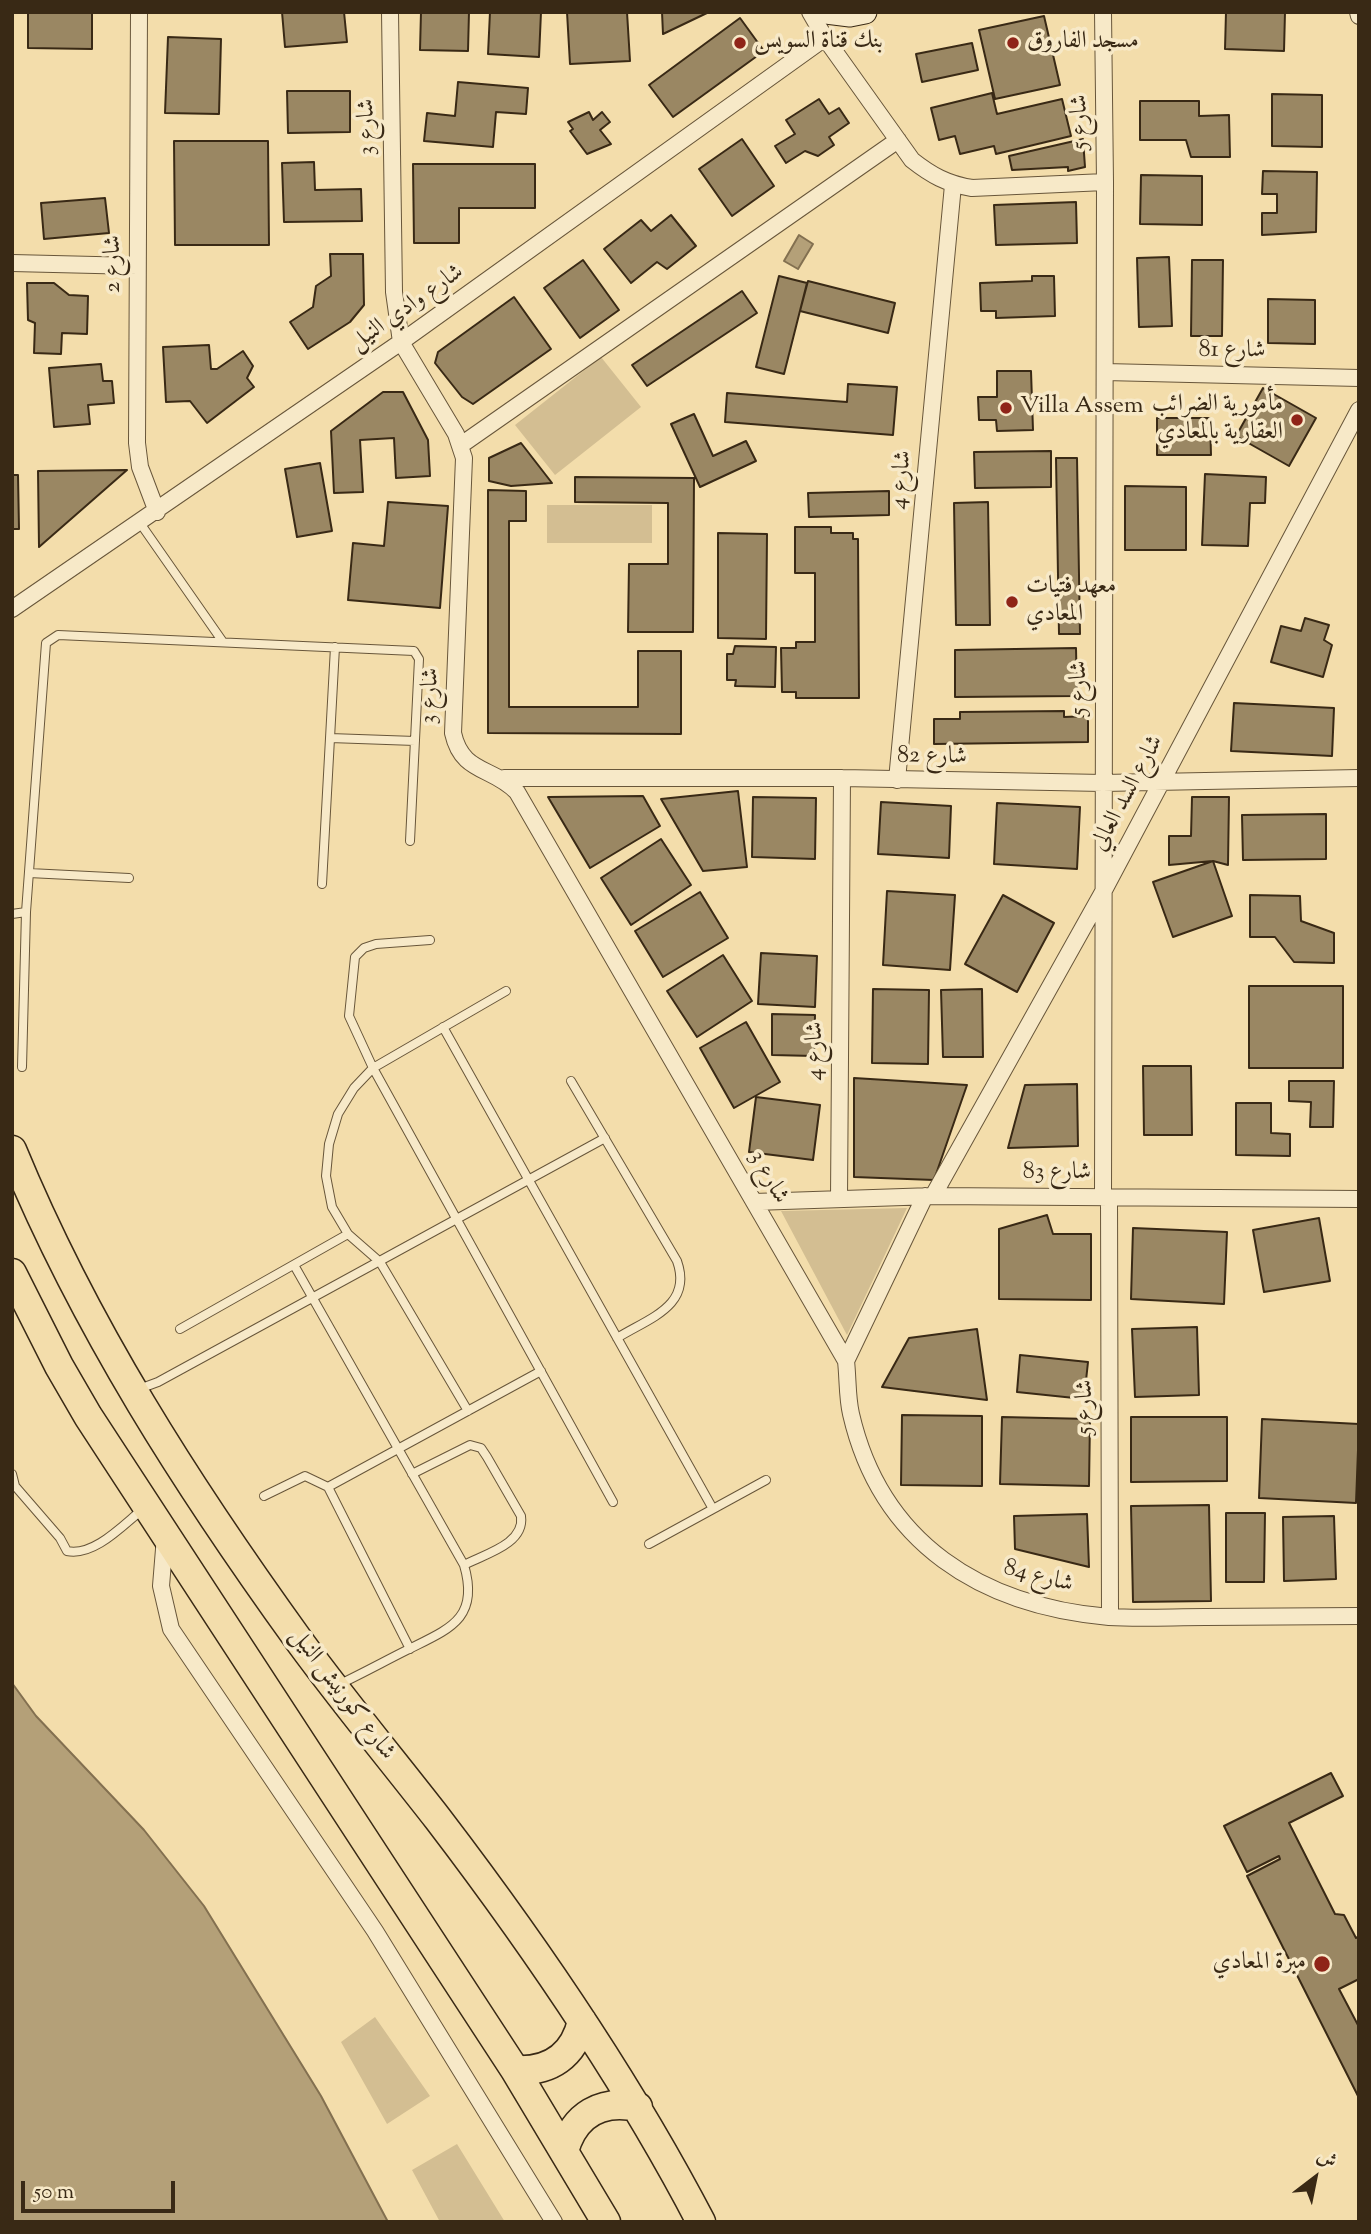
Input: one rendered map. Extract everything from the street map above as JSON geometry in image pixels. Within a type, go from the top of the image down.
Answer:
[{"type":"highway","name":"شارع كورنيش النيل","points":[[12,1150],[57,1252],[132,1391],[234,1548],[334,1686],[438,1819],[582,2021],[638,2107],[701,2222]]},
{"type":"highway","points":[[12,1273],[59,1366],[164,1537],[514,2070],[606,2222]]},
{"type":"highway","points":[[514,2070],[545,2068],[559,2060],[571,2049],[582,2021]]},
{"type":"highway","points":[[564,2151],[568,2135],[590,2111],[621,2103],[638,2107]]},
{"type":"main road","points":[[826,12],[850,15],[865,12]]},
{"type":"street","name":"شارع 2","points":[[139,12],[137,443],[143,479],[157,512]]},
{"type":"street","name":"شارع 3","points":[[390,12],[394,292],[401,342],[461,445],[464,458],[453,733],[463,759],[475,768],[504,778],[517,792],[846,1361]]},
{"type":"street","points":[[810,12],[825,38],[912,160],[931,175],[953,185],[971,188],[1105,182]]},
{"type":"street","name":"شارع 5","points":[[1103,12],[1103,892],[1110,1617]]},
{"type":"street","name":"شارع وادي النيل","points":[[12,609],[401,342],[825,38]]},
{"type":"street","points":[[461,445],[898,140]]},
{"type":"street","name":"شارع 4","points":[[897,780],[953,185]]},
{"type":"street","points":[[12,263],[137,266]]},
{"type":"street","name":"شارع 81","points":[[1105,372],[1359,378]]},
{"type":"street","name":"شارع السد العالي","points":[[846,1361],[929,1196],[1103,892],[1359,410]]},
{"type":"street","name":"شارع 82","points":[[504,778],[842,778],[1103,783],[1359,778]]},
{"type":"street","name":"شارع 4","points":[[839,1198],[842,778]]},
{"type":"street","name":"شارع 83","points":[[754,1202],[929,1196],[1359,1199]]},
{"type":"street","name":"شارع 84","points":[[846,1361],[850,1412],[865,1461],[885,1499],[911,1533],[943,1561],[989,1588],[1018,1601],[1110,1617],[1359,1616]]},
{"type":"street","points":[[164,1537],[160,1586],[171,1629],[374,1931],[554,2222]]},
{"type":"lane","points":[[140,523],[223,642]]},
{"type":"lane","points":[[22,1067],[26,912],[46,643],[51,637],[58,635],[409,650],[417,654],[410,841]]},
{"type":"lane","points":[[322,884],[335,647]]},
{"type":"lane","points":[[330,738],[415,741]]},
{"type":"lane","points":[[29,873],[130,878]]},
{"type":"lane","points":[[12,914],[26,912]]},
{"type":"lane","points":[[429,940],[376,944],[364,948],[355,957],[349,1016],[373,1068],[613,1502]]},
{"type":"lane","points":[[468,1410],[380,1262],[348,1234],[332,1207],[326,1176],[329,1144],[343,1105],[354,1088],[373,1068],[506,991]]},
{"type":"lane","points":[[443,1027],[713,1509]]},
{"type":"lane","points":[[571,1081],[677,1261],[683,1279],[678,1296],[671,1303],[617,1338]]},
{"type":"lane","points":[[132,1391],[158,1382],[605,1138]]},
{"type":"lane","points":[[180,1329],[348,1234]]},
{"type":"lane","points":[[294,1265],[464,1565],[470,1585],[467,1605],[457,1623],[334,1686]]},
{"type":"lane","points":[[328,1488],[541,1371]]},
{"type":"lane","points":[[412,1474],[460,1447],[470,1445],[481,1448],[521,1516],[522,1527],[518,1536],[464,1565]]},
{"type":"lane","points":[[12,1474],[15,1486],[60,1538],[67,1551],[75,1553],[107,1539],[146,1507]]},
{"type":"lane","points":[[264,1496],[305,1476],[318,1480],[328,1488],[410,1649]]},
{"type":"lane","points":[[649,1544],[766,1480]]},
{"type":"shaded area","points":[[799,235],[813,244],[798,269],[784,261]]},
{"type":"shaded area","points":[[601,357],[641,407],[555,475],[515,425]]},
{"type":"shaded area","points":[[547,505],[652,505],[652,543],[547,543]]},
{"type":"shaded area","points":[[907,1208],[847,1335],[781,1211]]},
{"type":"shaded area","points":[[12,1683],[36,1716],[144,1830],[204,1906],[321,2096],[388,2222],[12,2222]]},
{"type":"shaded area","points":[[375,2017],[430,2096],[387,2124],[341,2042]]},
{"type":"shaded area","points":[[457,2144],[505,2222],[440,2222],[412,2170]]},
{"type":"building","points":[[28,12],[92,12],[92,49],[28,48]]},
{"type":"building","points":[[282,12],[344,12],[347,42],[285,47]]},
{"type":"building","points":[[421,12],[469,12],[468,51],[420,50]]},
{"type":"building","points":[[490,12],[541,12],[539,57],[488,54]]},
{"type":"building","points":[[567,12],[627,12],[630,61],[570,64]]},
{"type":"building","points":[[662,12],[709,12],[663,34]]},
{"type":"building","points":[[1226,12],[1285,12],[1284,51],[1225,49]]},
{"type":"building","points":[[1044,16],[1060,85],[995,99],[979,30]]},
{"type":"building","points":[[740,18],[764,51],[673,117],[649,85]]},
{"type":"building","points":[[168,37],[221,39],[219,114],[165,113]]},
{"type":"building","points":[[972,43],[978,70],[922,82],[916,54]]},
{"type":"building","points":[[458,82],[528,88],[526,114],[496,112],[493,147],[424,141],[427,113],[455,116]]},
{"type":"building","points":[[287,91],[350,91],[350,132],[288,133]]},
{"type":"building","points":[[992,93],[997,114],[1062,99],[1071,136],[996,154],[994,146],[960,154],[955,136],[939,140],[931,108]]},
{"type":"building","points":[[1272,94],[1322,95],[1322,147],[1272,146]]},
{"type":"building","points":[[819,99],[829,114],[839,108],[849,123],[829,137],[834,145],[818,156],[805,151],[786,163],[775,146],[795,134],[786,120]]},
{"type":"building","points":[[1140,101],[1199,101],[1199,116],[1229,115],[1230,157],[1191,157],[1186,140],[1140,140]]},
{"type":"building","points":[[589,112],[593,120],[602,112],[610,122],[600,130],[611,144],[587,154],[570,131],[573,129],[568,122]]},
{"type":"building","points":[[742,139],[774,186],[732,216],[699,169]]},
{"type":"building","points":[[1083,139],[1085,167],[1068,171],[1068,167],[1012,170],[1009,156]]},
{"type":"building","points":[[174,141],[268,141],[269,245],[175,245]]},
{"type":"building","points":[[314,162],[315,190],[361,189],[362,221],[284,222],[282,163]]},
{"type":"building","points":[[413,164],[535,164],[535,208],[459,208],[459,243],[414,243]]},
{"type":"building","points":[[1263,171],[1317,172],[1316,232],[1262,235],[1262,213],[1277,213],[1277,194],[1262,194]]},
{"type":"building","points":[[1141,175],[1202,176],[1202,225],[1140,224]]},
{"type":"building","points":[[105,198],[109,233],[44,239],[41,203]]},
{"type":"building","points":[[1076,202],[1077,243],[996,245],[994,205]]},
{"type":"building","points":[[671,215],[696,246],[667,269],[657,262],[631,283],[604,249],[641,220],[651,231]]},
{"type":"building","points":[[330,254],[363,254],[364,305],[350,322],[308,349],[290,322],[313,307],[316,286],[331,276]]},
{"type":"building","points":[[1169,257],[1172,326],[1139,327],[1137,258]]},
{"type":"building","points":[[583,260],[619,310],[580,338],[544,288]]},
{"type":"building","points":[[1192,260],[1223,260],[1222,336],[1191,336]]},
{"type":"building","points":[[779,276],[807,283],[784,374],[756,367]]},
{"type":"building","points":[[1032,276],[1054,276],[1055,316],[996,318],[996,311],[981,311],[980,283],[1032,281]]},
{"type":"building","points":[[808,281],[895,303],[888,333],[800,311]]},
{"type":"building","points":[[27,283],[54,283],[69,295],[88,296],[87,334],[62,333],[61,354],[34,353],[35,323],[28,320]]},
{"type":"building","points":[[742,291],[757,313],[647,386],[632,365]]},
{"type":"building","points":[[514,297],[551,349],[473,404],[462,397],[435,363],[438,352]]},
{"type":"building","points":[[1268,299],[1315,300],[1315,344],[1268,343]]},
{"type":"building","points":[[209,345],[211,369],[217,369],[243,351],[253,366],[247,378],[254,387],[207,423],[190,401],[166,402],[163,347]]},
{"type":"building","points":[[101,364],[103,381],[112,381],[114,403],[88,405],[90,424],[54,427],[49,368]]},
{"type":"building","name":"Villa Assem","points":[[997,371],[1031,371],[1033,430],[997,431],[996,420],[979,420],[978,397],[997,397]]},
{"type":"building","points":[[848,384],[897,387],[893,435],[725,422],[727,393],[847,402]]},
{"type":"building","points":[[1263,388],[1316,418],[1289,466],[1236,436]]},
{"type":"building","points":[[383,392],[403,392],[428,440],[430,476],[396,478],[394,438],[360,440],[363,492],[334,493],[331,431]]},
{"type":"building","points":[[694,414],[713,456],[746,441],[756,461],[700,487],[671,424]]},
{"type":"building","points":[[1157,418],[1210,418],[1211,455],[1157,455]]},
{"type":"building","points":[[521,443],[552,483],[511,486],[489,481],[489,458]]},
{"type":"building","points":[[1051,451],[1051,487],[975,488],[974,452]]},
{"type":"building","points":[[1056,458],[1077,458],[1080,634],[1059,634]]},
{"type":"building","points":[[320,463],[332,531],[297,537],[285,469]]},
{"type":"building","points":[[127,470],[39,547],[38,471]]},
{"type":"building","points":[[1205,474],[1266,477],[1265,503],[1250,503],[1248,546],[1202,545]]},
{"type":"building","points":[[12,475],[18,475],[19,529],[12,529]]},
{"type":"building","points":[[575,477],[694,478],[693,632],[628,632],[629,564],[668,564],[668,503],[575,502]]},
{"type":"building","points":[[1125,486],[1186,487],[1186,550],[1125,550]]},
{"type":"building","points":[[488,490],[526,491],[526,521],[509,521],[509,707],[638,707],[638,651],[681,651],[681,734],[488,733]]},
{"type":"building","points":[[889,491],[889,515],[809,517],[808,493]]},
{"type":"building","points":[[388,502],[448,506],[440,608],[348,600],[353,543],[384,546]]},
{"type":"building","points":[[988,502],[990,625],[956,625],[954,503]]},
{"type":"building","points":[[795,527],[831,527],[831,533],[853,533],[853,539],[858,539],[859,698],[796,698],[796,692],[782,692],[781,648],[796,648],[796,642],[815,642],[815,573],[795,573]]},
{"type":"building","points":[[718,533],[767,534],[766,639],[718,638]]},
{"type":"building","points":[[1305,618],[1329,625],[1324,640],[1332,645],[1323,677],[1271,662],[1281,626],[1301,631]]},
{"type":"building","points":[[735,646],[776,647],[775,687],[735,686],[736,680],[727,680],[727,654],[733,654]]},
{"type":"building","points":[[1076,648],[1077,696],[955,697],[955,650]]},
{"type":"building","points":[[1234,703],[1334,708],[1332,756],[1231,751]]},
{"type":"building","points":[[1064,711],[1064,717],[1088,716],[1088,742],[934,744],[934,719],[960,719],[960,712]]},
{"type":"building","points":[[738,791],[747,867],[703,871],[661,799]]},
{"type":"building","points":[[643,796],[660,826],[590,868],[548,797]]},
{"type":"building","points":[[753,797],[816,798],[815,859],[752,857]]},
{"type":"building","points":[[1192,797],[1229,797],[1228,865],[1213,861],[1169,865],[1169,836],[1191,836]]},
{"type":"building","points":[[881,802],[951,806],[949,858],[878,854]]},
{"type":"building","points":[[997,803],[1080,807],[1077,869],[994,864]]},
{"type":"building","points":[[1326,814],[1326,859],[1243,860],[1242,815]]},
{"type":"building","points":[[661,839],[691,885],[631,925],[601,878]]},
{"type":"building","points":[[1213,861],[1232,916],[1173,937],[1153,882]]},
{"type":"building","points":[[887,891],[955,895],[950,970],[883,965]]},
{"type":"building","points":[[700,892],[728,938],[663,977],[635,931]]},
{"type":"building","points":[[1003,895],[1054,923],[1017,992],[965,964]]},
{"type":"building","points":[[1250,895],[1300,896],[1301,921],[1334,933],[1334,963],[1294,962],[1275,937],[1250,937]]},
{"type":"building","points":[[761,953],[817,956],[815,1007],[758,1004]]},
{"type":"building","points":[[723,955],[752,1001],[697,1037],[667,991]]},
{"type":"building","points":[[1249,986],[1343,986],[1343,1068],[1249,1068]]},
{"type":"building","points":[[873,989],[929,990],[928,1064],[872,1063]]},
{"type":"building","points":[[982,989],[983,1057],[943,1057],[941,990]]},
{"type":"building","points":[[772,1014],[815,1015],[814,1056],[772,1055]]},
{"type":"building","points":[[746,1022],[780,1082],[734,1108],[700,1048]]},
{"type":"building","points":[[1143,1066],[1191,1066],[1192,1135],[1144,1135]]},
{"type":"building","points":[[854,1078],[967,1085],[934,1180],[854,1177]]},
{"type":"building","points":[[1289,1081],[1334,1081],[1333,1127],[1310,1127],[1311,1102],[1289,1101]]},
{"type":"building","points":[[1077,1084],[1078,1146],[1008,1148],[1025,1085]]},
{"type":"building","points":[[756,1097],[820,1105],[813,1160],[749,1152]]},
{"type":"building","points":[[1236,1103],[1271,1103],[1271,1133],[1290,1134],[1290,1156],[1236,1155]]},
{"type":"building","points":[[1047,1215],[1053,1234],[1091,1234],[1091,1300],[999,1299],[999,1229]]},
{"type":"building","points":[[1319,1218],[1330,1281],[1264,1292],[1253,1230]]},
{"type":"building","points":[[1133,1228],[1227,1232],[1224,1304],[1131,1299]]},
{"type":"building","points":[[1197,1327],[1199,1395],[1135,1397],[1132,1329]]},
{"type":"building","points":[[977,1329],[987,1400],[882,1387],[909,1338]]},
{"type":"building","points":[[1020,1355],[1088,1362],[1084,1399],[1017,1392]]},
{"type":"building","points":[[902,1415],[982,1416],[982,1486],[901,1485]]},
{"type":"building","points":[[1002,1417],[1090,1419],[1089,1486],[1000,1484]]},
{"type":"building","points":[[1131,1417],[1227,1417],[1227,1481],[1131,1482]]},
{"type":"building","points":[[1262,1419],[1359,1424],[1356,1503],[1259,1498]]},
{"type":"building","points":[[1209,1505],[1211,1601],[1133,1602],[1131,1506]]},
{"type":"building","points":[[1226,1513],[1265,1513],[1264,1582],[1226,1582]]},
{"type":"building","points":[[1087,1514],[1089,1567],[1015,1549],[1014,1516]]},
{"type":"building","points":[[1334,1516],[1336,1579],[1284,1581],[1283,1517]]},
{"type":"building","points":[[1331,1773],[1343,1796],[1289,1823],[1335,1914],[1344,1915],[1356,1938],[1359,1936],[1359,1979],[1339,1989],[1359,2027],[1359,2098],[1247,1876],[1280,1859],[1279,1856],[1247,1872],[1224,1826]]},
{"type":"place","name":"بنك قناة السويس","points":[[740,43]]},
{"type":"place","name":"مسجد الفاروق","points":[[1013,43]]},
{"type":"place","name":"Villa Assem","points":[[1006,408]]},
{"type":"place","name":"مأمورية الضرائب العقارية بالمعادي","points":[[1297,420]]},
{"type":"place","name":"معهد فتيات المعادي","points":[[1012,602]]},
{"type":"place","name":"مبرة المعادي","points":[[1322,1964]]}]
